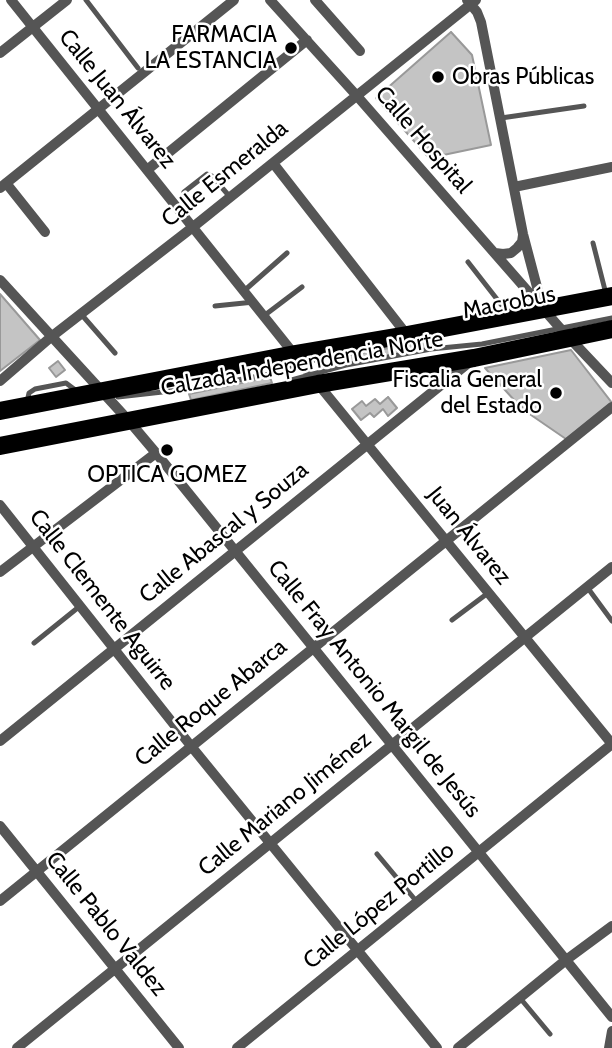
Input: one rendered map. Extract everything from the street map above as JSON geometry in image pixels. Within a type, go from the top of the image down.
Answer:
[{"type":"main road","name":"Calzada Independencia Norte","points":[[0,411],[96,396],[610,298]]},
{"type":"main road","name":"Calzada Independencia Norte","points":[[0,446],[128,416],[315,380],[474,358],[564,333],[612,329]]},
{"type":"street","name":"Calle Juan Álvarez","points":[[11,0],[299,358]]},
{"type":"street","points":[[0,53],[68,0]]},
{"type":"street","points":[[45,232],[3,185],[234,0]]},
{"type":"street","name":"Calle Hospital","points":[[270,0],[564,333],[612,383]]},
{"type":"street","points":[[315,0],[360,51]]},
{"type":"street","points":[[471,1],[481,22],[523,234],[545,311]]},
{"type":"street","name":"Calle Esmeralda","points":[[0,381],[51,337],[357,96],[471,1]]},
{"type":"street","points":[[147,170],[307,40]]},
{"type":"street","points":[[273,163],[407,335]]},
{"type":"street","points":[[514,187],[612,167]]},
{"type":"street","points":[[495,253],[511,253],[522,242],[523,234]]},
{"type":"street","name":"Calle Fray Antonio Margil de Jesús","points":[[0,280],[51,337],[96,396],[128,416],[612,1017]]},
{"type":"street","name":"Juan Álvarez","points":[[299,358],[612,744]]},
{"type":"street","name":"Calle Abascal y Souza","points":[[0,741],[474,358]]},
{"type":"street","name":"Calle Roque Abarca","points":[[0,901],[612,407]]},
{"type":"street","points":[[0,572],[156,453]]},
{"type":"street","name":"Calle Clemente Aguirre","points":[[0,505],[436,1048]]},
{"type":"street","name":"Calle Mariano Jiménez","points":[[18,1048],[612,567]]},
{"type":"street","name":"Calle López Portillo","points":[[237,1048],[612,744]]},
{"type":"street","name":"Calle Pablo Valdez","points":[[0,826],[179,1048]]},
{"type":"street","points":[[458,1048],[612,926]]},
{"type":"street","points":[[609,1048],[612,1031]]},
{"type":"lane","points":[[86,0],[138,68]]},
{"type":"lane","points":[[501,118],[584,106]]},
{"type":"lane","points":[[184,192],[207,174],[212,176],[230,197]]},
{"type":"lane","points":[[593,243],[610,298]]},
{"type":"lane","points":[[244,290],[287,253]]},
{"type":"lane","points":[[468,262],[510,315]]},
{"type":"lane","points":[[265,315],[302,287]]},
{"type":"lane","points":[[215,306],[254,302]]},
{"type":"lane","name":"Macrobús","points":[[333,355],[545,311]]},
{"type":"lane","points":[[80,314],[115,353]]},
{"type":"lane","name":"Macrobús","points":[[286,382],[315,380],[346,365],[431,349],[564,333],[612,318]]},
{"type":"lane","points":[[299,358],[323,358]]},
{"type":"lane","points":[[179,404],[274,385]]},
{"type":"lane","points":[[109,417],[128,416]]},
{"type":"lane","points":[[587,587],[612,621]]},
{"type":"lane","points":[[452,620],[488,593]]},
{"type":"lane","points":[[34,643],[80,606]]},
{"type":"lane","points":[[377,854],[417,902]]},
{"type":"lane","points":[[520,998],[550,1034]]},
{"type":"building","name":"Obras Públicas","points":[[451,32],[472,55],[491,145],[429,158],[376,98]]},
{"type":"building","points":[[0,294],[40,340],[0,371]]},
{"type":"building","points":[[427,341],[428,348],[347,363],[346,356]]},
{"type":"building","name":"Fiscalia General del Estado","points":[[571,350],[612,403],[566,439],[515,401],[485,368]]},
{"type":"building","points":[[58,361],[65,370],[56,377],[49,368]]},
{"type":"building","points":[[270,377],[272,383],[191,400],[189,394]]},
{"type":"building","points":[[388,397],[397,408],[388,416],[383,409],[374,417],[370,413],[361,420],[352,409],[362,401],[366,406],[375,399],[380,404]]},
{"type":"place","name":"FARMACIA LA ESTANCIA","points":[[291,48]]},
{"type":"place","name":"Obras Públicas","points":[[438,77]]},
{"type":"place","name":"Fiscalia General del Estado","points":[[556,393]]},
{"type":"place","name":"OPTICA GOMEZ","points":[[167,450]]}]
